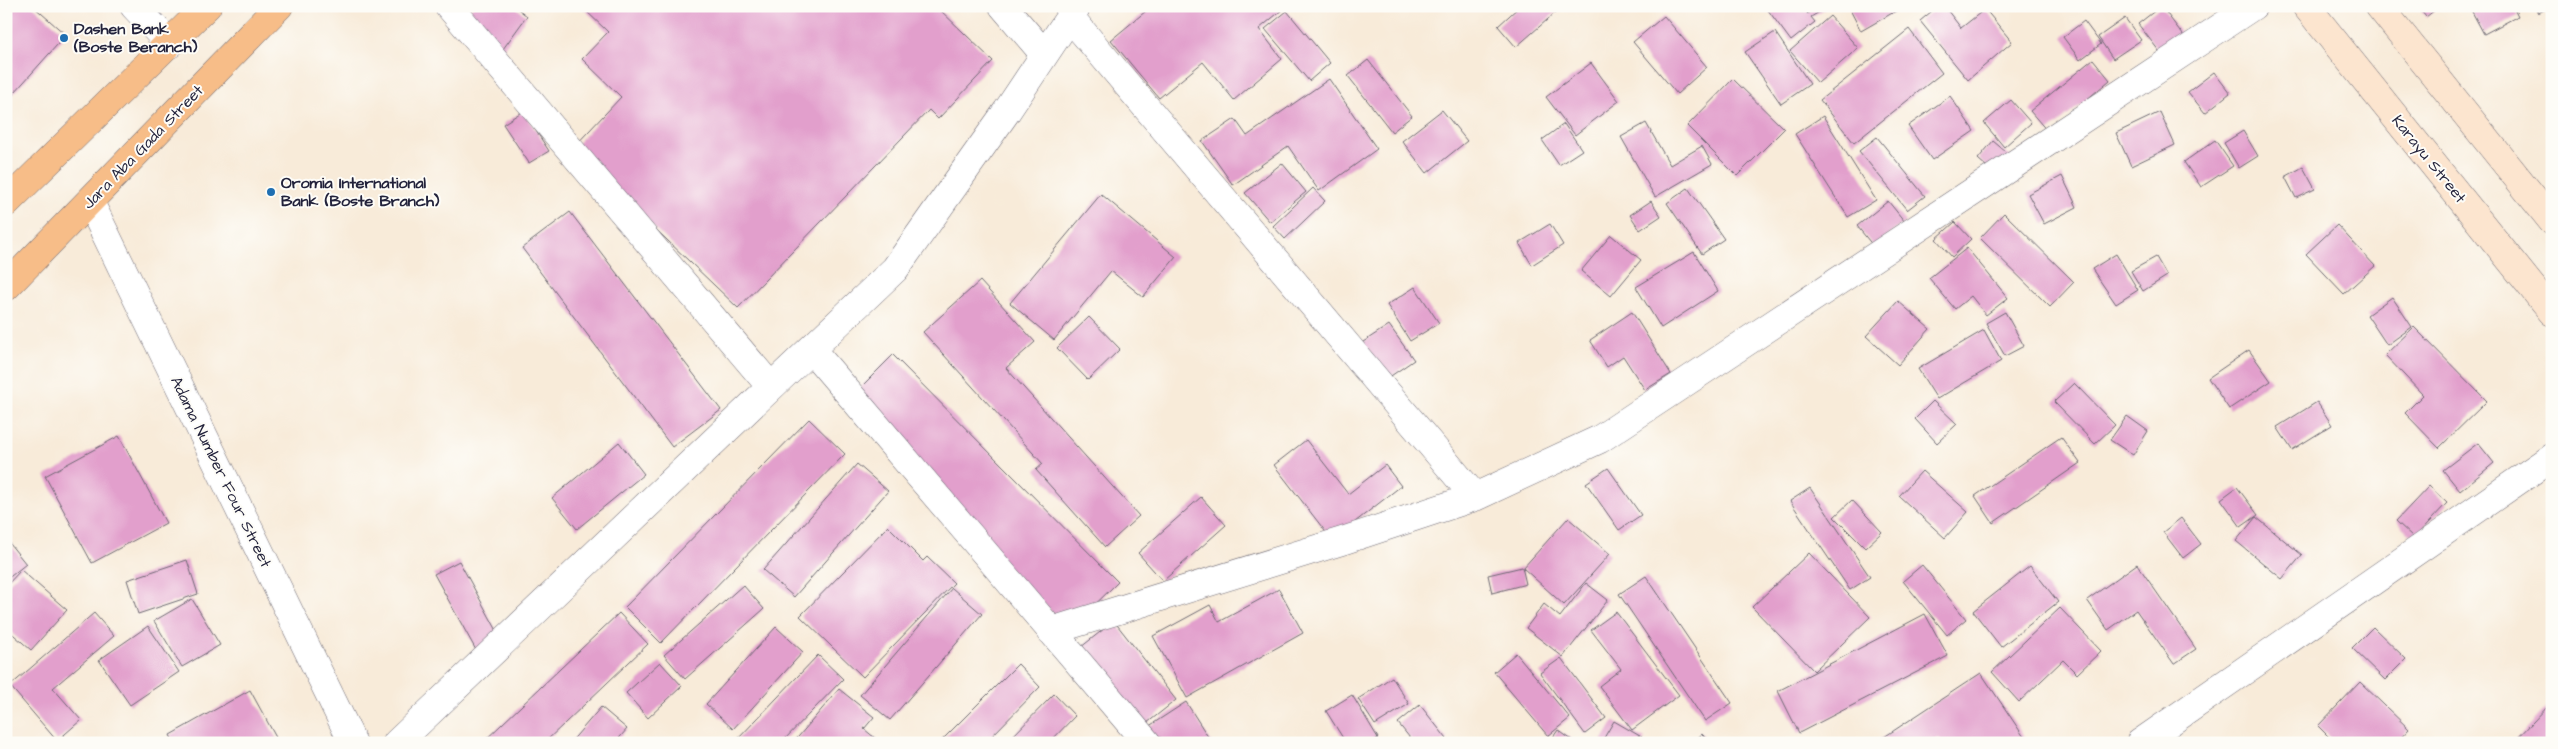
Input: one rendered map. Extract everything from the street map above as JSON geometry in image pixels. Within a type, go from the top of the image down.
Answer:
[{"type":"main road","points":[[6,203],[207,6]]},
{"type":"main road","name":"Jara Aba Gada Street","points":[[6,287],[279,6]]},
{"type":"main road","name":"Karayu Street","points":[[2306,6],[2552,312]]},
{"type":"main road","points":[[2379,6],[2552,221]]},
{"type":"street","points":[[134,6],[170,44]]},
{"type":"street","points":[[449,6],[771,387]]},
{"type":"street","points":[[1002,6],[1044,54]]},
{"type":"street","points":[[1051,631],[1342,542],[1475,497],[1600,438],[2253,6]]},
{"type":"street","points":[[397,743],[895,269],[1073,12],[1475,497]]},
{"type":"street","name":"Adama Number Four Street","points":[[90,202],[353,743]]},
{"type":"street","points":[[811,350],[1147,743]]},
{"type":"street","points":[[2140,743],[2552,456]]},
{"type":"building","points":[[6,6],[33,6],[66,35],[6,102]]},
{"type":"building","points":[[473,6],[514,6],[527,16],[495,60],[455,30]]},
{"type":"building","points":[[581,6],[936,6],[993,61],[938,119],[929,110],[738,308],[572,149],[621,97],[582,59],[608,32]]},
{"type":"building","points":[[1152,6],[1281,6],[1283,9],[1259,29],[1282,59],[1234,100],[1203,62],[1159,98],[1111,40]]},
{"type":"building","points":[[1520,6],[1563,6],[1516,47],[1498,26]]},
{"type":"building","points":[[1765,6],[1802,6],[1808,14],[1804,6],[1829,6],[1811,17],[1815,22],[1791,41]]},
{"type":"building","points":[[1848,6],[1900,6],[1901,8],[1861,31]]},
{"type":"building","points":[[1938,6],[1944,6],[1961,28],[1985,9],[2012,42],[1968,80],[1920,21]]},
{"type":"building","points":[[2161,6],[2193,48],[2170,65],[2138,24]]},
{"type":"building","points":[[2417,6],[2440,6],[2426,17]]},
{"type":"building","points":[[2473,6],[2513,6],[2518,16],[2484,34],[2470,8]]},
{"type":"building","points":[[2534,6],[2552,6],[2538,13]]},
{"type":"building","points":[[1287,11],[1330,63],[1309,81],[1265,29]]},
{"type":"building","points":[[1664,16],[1707,67],[1677,94],[1633,42]]},
{"type":"building","points":[[1830,16],[1858,48],[1818,83],[1790,51]]},
{"type":"building","points":[[2125,18],[2141,40],[2113,59],[2098,37]]},
{"type":"building","points":[[2084,21],[2101,44],[2080,60],[2063,37]]},
{"type":"building","points":[[1909,29],[1942,73],[1854,143],[1820,100]]},
{"type":"building","points":[[1775,32],[1810,84],[1781,104],[1745,52]]},
{"type":"building","points":[[2093,59],[2110,80],[2048,132],[2030,111]]},
{"type":"building","points":[[1368,60],[1412,116],[1392,132],[1348,76]]},
{"type":"building","points":[[1591,63],[1619,101],[1575,135],[1546,97]]},
{"type":"building","points":[[2214,72],[2230,93],[2205,113],[2188,92]]},
{"type":"building","points":[[1329,79],[1377,149],[1319,191],[1288,146],[1233,185],[1202,141],[1235,119],[1247,136]]},
{"type":"building","points":[[1733,79],[1784,129],[1737,176],[1687,126]]},
{"type":"building","points":[[1950,96],[1974,131],[1932,160],[1908,126]]},
{"type":"building","points":[[2011,100],[2031,123],[2004,147],[1984,123]]},
{"type":"building","points":[[1442,110],[1467,141],[1427,173],[1402,141]]},
{"type":"building","points":[[523,111],[549,151],[529,163],[503,124]]},
{"type":"building","points":[[2160,112],[2175,145],[2131,166],[2116,133]]},
{"type":"building","points":[[1823,116],[1876,200],[1848,217],[1795,134]]},
{"type":"building","points":[[1646,123],[1670,165],[1702,146],[1712,164],[1655,197],[1621,137]]},
{"type":"building","points":[[1564,124],[1582,150],[1559,165],[1542,140]]},
{"type":"building","points":[[2243,131],[2258,156],[2239,168],[2224,143]]},
{"type":"building","points":[[1877,137],[1925,196],[1907,210],[1859,151]]},
{"type":"building","points":[[2215,140],[2233,166],[2201,187],[2184,162]]},
{"type":"building","points":[[1993,141],[2012,157],[1996,175],[1978,159]]},
{"type":"building","points":[[1282,163],[1306,192],[1270,222],[1245,193]]},
{"type":"building","points":[[2303,167],[2315,189],[2296,198],[2285,177]]},
{"type":"building","points":[[2062,176],[2077,207],[2044,224],[2028,194]]},
{"type":"building","points":[[1313,188],[1325,201],[1285,239],[1273,226]]},
{"type":"building","points":[[1688,188],[1724,239],[1702,254],[1667,203]]},
{"type":"building","points":[[1101,194],[1176,257],[1143,297],[1111,271],[1054,340],[1010,303]]},
{"type":"building","points":[[1651,201],[1661,216],[1640,230],[1630,215]]},
{"type":"building","points":[[1888,201],[1905,222],[1874,247],[1857,226]]},
{"type":"building","points":[[570,212],[721,410],[672,447],[522,248]]},
{"type":"building","points":[[2004,213],[2074,282],[2050,307],[1980,238]]},
{"type":"building","points":[[1955,222],[1971,239],[1952,257],[1936,239]]},
{"type":"building","points":[[1550,224],[1563,245],[1532,265],[1519,243]]},
{"type":"building","points":[[2337,225],[2375,266],[2344,294],[2306,254]]},
{"type":"building","points":[[1611,235],[1641,260],[1611,296],[1581,271]]},
{"type":"building","points":[[1967,248],[2008,298],[1986,315],[1971,296],[1955,309],[1929,278]]},
{"type":"building","points":[[1694,252],[1718,291],[1661,328],[1636,287]]},
{"type":"building","points":[[2116,254],[2138,290],[2116,304],[2092,269]]},
{"type":"building","points":[[2156,257],[2167,276],[2143,291],[2131,271]]},
{"type":"building","points":[[980,281],[1035,342],[1006,368],[1139,516],[1105,547],[1036,470],[1043,464],[923,332]]},
{"type":"building","points":[[1415,287],[1439,323],[1410,341],[1387,305]]},
{"type":"building","points":[[2392,297],[2412,327],[2387,345],[2367,315]]},
{"type":"building","points":[[1898,301],[1930,329],[1898,365],[1866,336]]},
{"type":"building","points":[[1632,312],[1671,374],[1645,390],[1623,356],[1607,367],[1590,340]]},
{"type":"building","points":[[2005,312],[2024,346],[2005,356],[1986,323]]},
{"type":"building","points":[[1089,317],[1120,349],[1088,380],[1057,348]]},
{"type":"building","points":[[1389,325],[1414,360],[1385,380],[1360,344]]},
{"type":"building","points":[[2414,327],[2487,401],[2439,448],[2405,413],[2423,395],[2385,355]]},
{"type":"building","points":[[1984,330],[2001,361],[1937,399],[1918,369]]},
{"type":"building","points":[[2249,350],[2271,381],[2229,409],[2208,378]]},
{"type":"building","points":[[893,355],[1118,582],[1069,630],[845,403]]},
{"type":"building","points":[[2074,383],[2115,425],[2095,444],[2054,402]]},
{"type":"building","points":[[1933,401],[1957,424],[1937,443],[1915,419]]},
{"type":"building","points":[[2317,402],[2332,425],[2292,450],[2277,427]]},
{"type":"building","points":[[2127,416],[2148,431],[2133,455],[2110,440]]},
{"type":"building","points":[[809,419],[845,454],[661,643],[625,607]]},
{"type":"building","points":[[119,436],[166,523],[92,563],[45,476]]},
{"type":"building","points":[[2061,437],[2080,463],[1993,523],[1975,496]]},
{"type":"building","points":[[1306,440],[1348,494],[1385,465],[1401,486],[1332,540],[1274,465]]},
{"type":"building","points":[[619,442],[644,474],[577,529],[552,498]]},
{"type":"building","points":[[2478,443],[2494,463],[2460,491],[2443,470]]},
{"type":"building","points":[[857,464],[888,491],[794,597],[763,570]]},
{"type":"building","points":[[1608,468],[1641,515],[1619,530],[1586,483]]},
{"type":"building","points":[[1922,471],[1968,512],[1945,538],[1899,496]]},
{"type":"building","points":[[2429,486],[2447,503],[2414,538],[2396,521]]},
{"type":"building","points":[[2237,487],[2258,515],[2241,527],[2221,499]]},
{"type":"building","points":[[1810,488],[1870,577],[1850,590],[1790,501]]},
{"type":"building","points":[[1201,497],[1226,525],[1163,581],[1138,553]]},
{"type":"building","points":[[1852,500],[1882,532],[1865,548],[1834,517]]},
{"type":"building","points":[[2256,517],[2302,555],[2282,579],[2236,541]]},
{"type":"building","points":[[1568,518],[1610,554],[1564,605],[1523,568]]},
{"type":"building","points":[[2181,518],[2201,544],[2183,558],[2163,532]]},
{"type":"building","points":[[888,526],[923,561],[927,557],[954,583],[863,677],[800,616]]},
{"type":"building","points":[[6,539],[26,564],[6,580]]},
{"type":"building","points":[[1809,553],[1870,617],[1814,671],[1752,607]]},
{"type":"building","points":[[187,560],[198,594],[138,614],[127,580]]},
{"type":"building","points":[[459,561],[501,638],[477,652],[434,574]]},
{"type":"building","points":[[2137,564],[2196,649],[2174,664],[2136,610],[2108,630],[2087,600]]},
{"type":"building","points":[[1922,565],[1966,619],[1947,635],[1903,581]]},
{"type":"building","points":[[2030,566],[2058,602],[2001,647],[1973,611]]},
{"type":"building","points":[[1522,567],[1526,584],[1492,593],[1488,575]]},
{"type":"building","points":[[21,570],[67,610],[31,650],[6,628],[6,586]]},
{"type":"building","points":[[1646,576],[1732,703],[1705,721],[1619,594]]},
{"type":"building","points":[[1586,583],[1608,600],[1563,657],[1526,628],[1544,604],[1560,617]]},
{"type":"building","points":[[743,585],[764,609],[685,679],[664,655]]},
{"type":"building","points":[[952,588],[982,614],[890,720],[860,695]]},
{"type":"building","points":[[1279,589],[1303,633],[1187,698],[1153,636],[1210,605],[1219,622]]},
{"type":"building","points":[[192,599],[220,645],[182,667],[154,621]]},
{"type":"building","points":[[2060,608],[2101,651],[2077,674],[2063,660],[2019,702],[1992,672]]},
{"type":"building","points":[[1616,612],[1679,695],[1632,730],[1599,686],[1621,669],[1591,630]]},
{"type":"building","points":[[94,613],[114,636],[53,688],[81,720],[57,741],[10,686]]},
{"type":"building","points":[[619,613],[648,644],[544,743],[482,743]]},
{"type":"building","points":[[1925,614],[1948,656],[1799,733],[1778,691]]},
{"type":"building","points":[[1114,621],[1176,700],[1132,735],[1071,655]]},
{"type":"building","points":[[148,626],[179,672],[130,705],[99,660]]},
{"type":"building","points":[[776,627],[803,652],[733,729],[706,704]]},
{"type":"building","points":[[2373,627],[2406,659],[2385,680],[2352,648]]},
{"type":"building","points":[[1516,653],[1570,718],[1548,736],[1494,672]]},
{"type":"building","points":[[818,655],[843,679],[781,743],[739,743],[736,741]]},
{"type":"building","points":[[1561,658],[1606,718],[1585,734],[1540,673]]},
{"type":"building","points":[[660,662],[682,686],[648,718],[626,693]]},
{"type":"building","points":[[1018,664],[1040,687],[985,743],[939,743]]},
{"type":"building","points":[[1981,673],[2028,743],[1942,743],[1939,738],[1932,743],[1875,743]]},
{"type":"building","points":[[1392,677],[1409,704],[1375,725],[1358,699]]},
{"type":"building","points":[[2360,682],[2409,729],[2396,743],[2335,743],[2318,726]]},
{"type":"building","points":[[839,689],[874,717],[864,729],[881,743],[793,743]]},
{"type":"building","points":[[250,690],[279,743],[174,743],[170,735]]},
{"type":"building","points":[[1054,694],[1075,716],[1049,743],[1006,743]]},
{"type":"building","points":[[1352,695],[1378,738],[1371,743],[1346,743],[1326,711]]},
{"type":"building","points":[[1186,702],[1212,743],[1142,743],[1137,734]]},
{"type":"building","points":[[2552,702],[2552,743],[2513,743]]},
{"type":"building","points":[[1420,705],[1447,739],[1442,743],[1414,743],[1398,723]]},
{"type":"building","points":[[601,707],[627,729],[615,743],[570,743]]},
{"type":"building","points":[[1614,721],[1645,739],[1643,743],[1601,743]]},
{"type":"building","points":[[1558,730],[1576,743],[1549,743]]},
{"type":"building","points":[[1702,734],[1710,743],[1692,743]]},
{"type":"place","name":"Dashen Bank (Boste Beranch)","points":[[64,38]]},
{"type":"place","name":"Oromia International Bank (Boste Branch)","points":[[271,192]]}]
